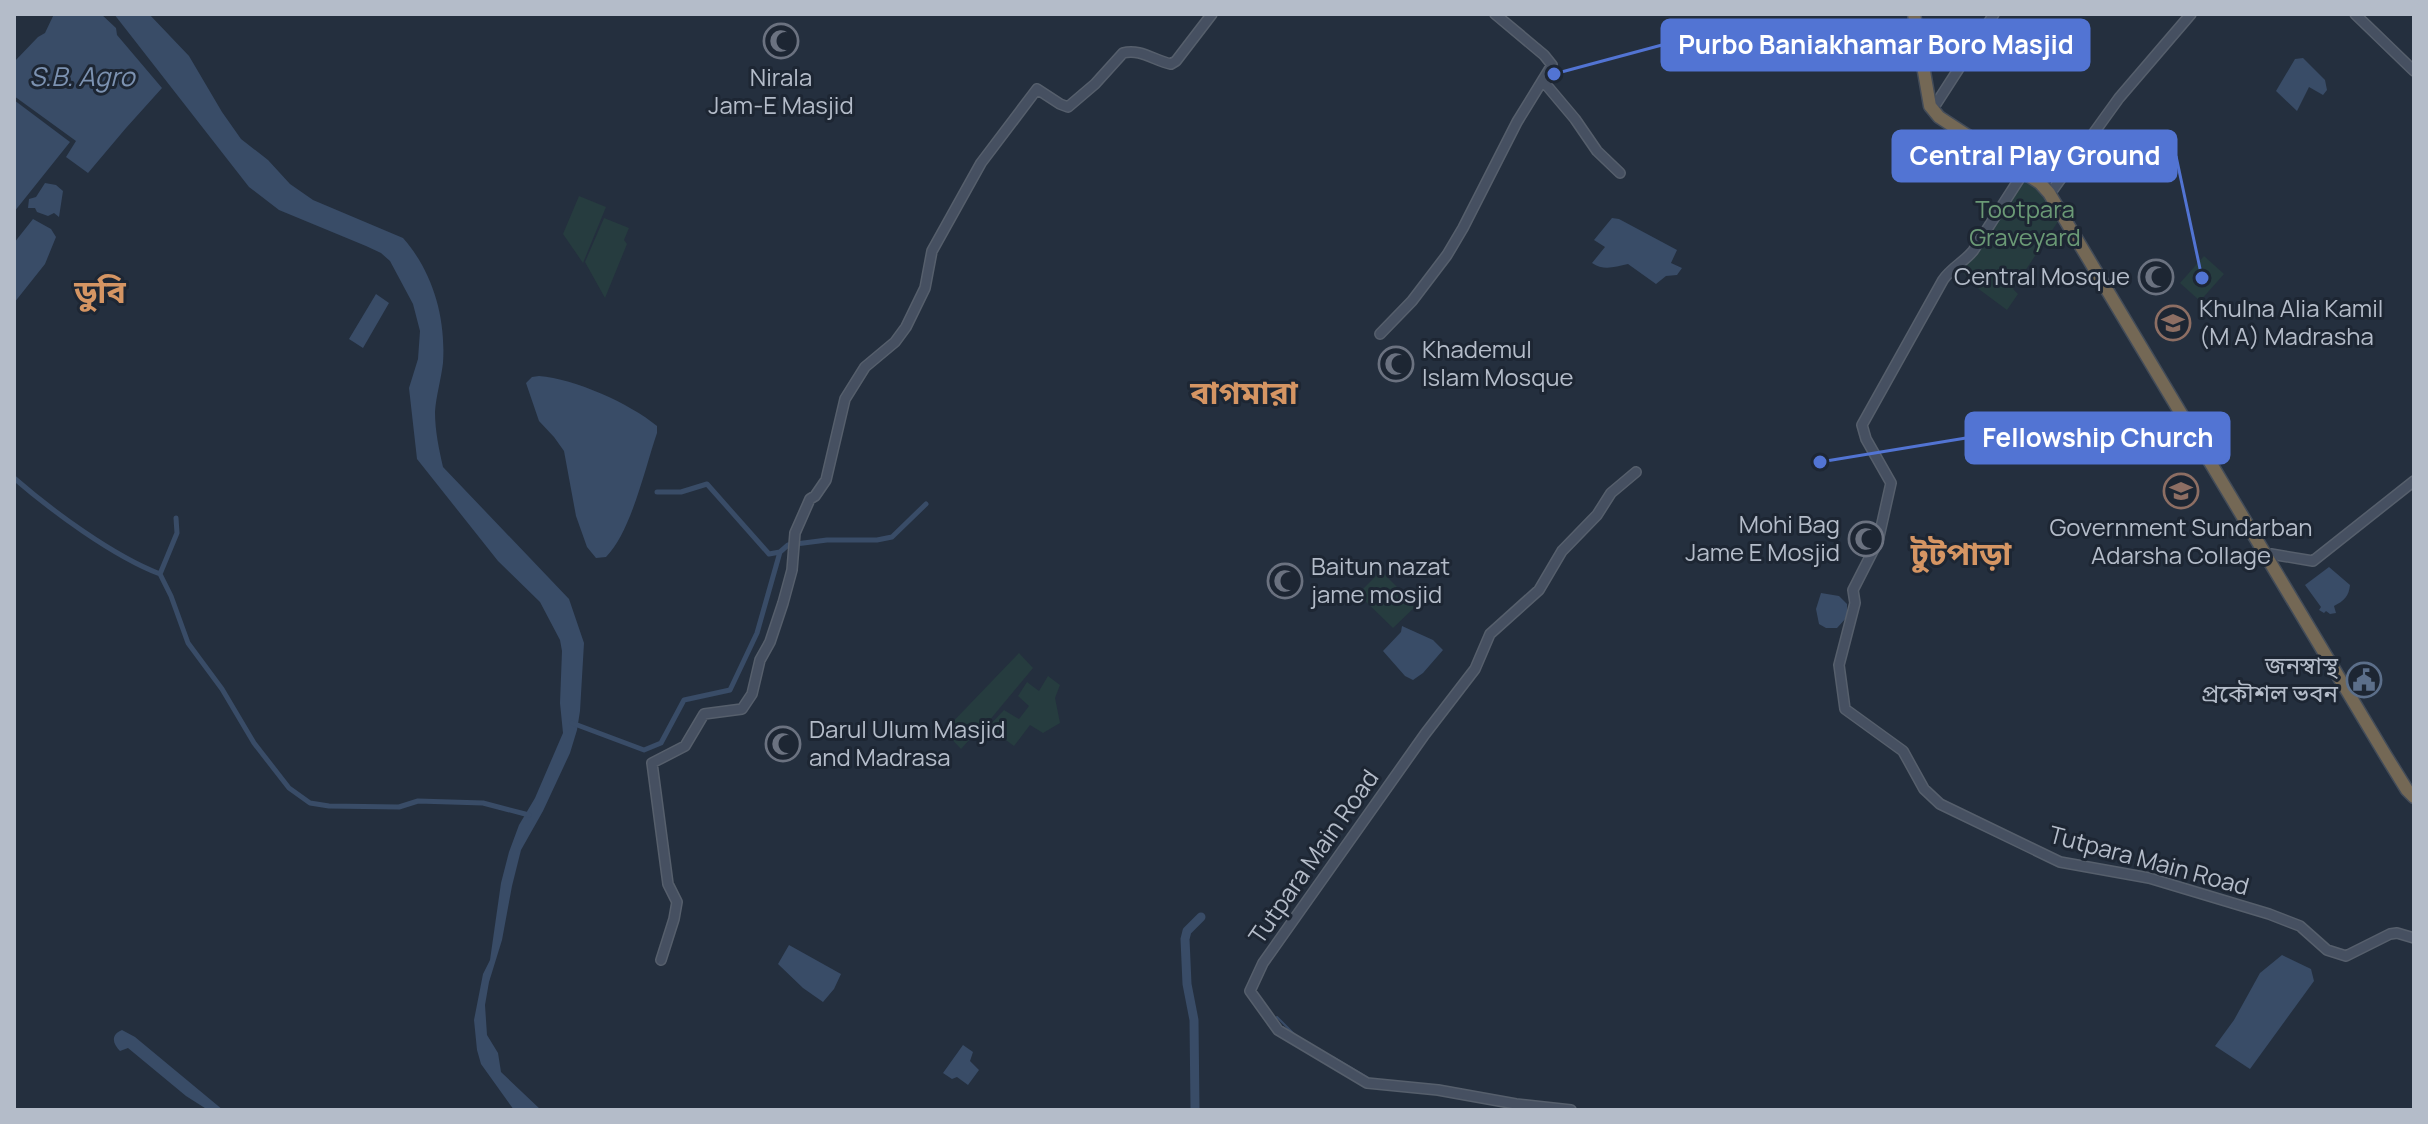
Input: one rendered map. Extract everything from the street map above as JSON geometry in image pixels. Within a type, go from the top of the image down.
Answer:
[{"type":"highway","points":[[1917,14],[1936,104],[1943,113],[2025,170],[2049,193],[2386,756],[2414,796]]},
{"type":"highway","points":[[1917,14],[1930,106],[1939,117],[2044,181],[2052,191],[2414,796]]},
{"type":"street","points":[[661,960],[677,902],[668,884],[652,763],[685,746],[704,714],[742,709],[752,694],[760,660],[770,642],[792,570],[794,538],[810,499],[826,480],[839,417],[851,386],[865,367],[895,342],[906,327],[925,288],[932,251],[981,163],[1037,89],[1068,107],[1095,84],[1123,53],[1140,53],[1171,64],[1212,14]]},
{"type":"street","points":[[1380,334],[1412,301],[1447,255],[1552,62],[1495,14]]},
{"type":"street","points":[[1936,104],[1994,14]]},
{"type":"street","points":[[2052,191],[2119,98],[2191,14]]},
{"type":"street","points":[[2355,14],[2414,71]]},
{"type":"street","points":[[1543,81],[1597,151],[1620,173]]},
{"type":"street","name":"Tutpara Main Road","points":[[2025,170],[1973,251],[1943,280],[1862,425],[1883,473],[1891,483],[1878,541],[1853,590],[1855,603],[1839,665],[1845,709],[1903,751],[1924,789],[1940,804],[2047,857],[2070,865],[2149,878],[2269,914],[2300,926],[2327,950],[2339,955],[2346,956],[2390,934],[2414,938]]},
{"type":"street","name":"Tutpara Main Road","points":[[1571,1110],[1367,1083],[1278,1030],[1250,991],[1263,963],[1475,669],[1490,634],[1539,590],[1562,551],[1597,515],[1611,493],[1636,472]]},
{"type":"street","points":[[2271,554],[2313,561],[2414,481]]},
{"type":"green space","name":"Tootpara Graveyard","points":[[2027,175],[2063,214],[2013,289],[2018,294],[2007,310],[1958,268],[1971,260]]},
{"type":"green space","points":[[579,196],[606,207],[583,263],[563,234]]},
{"type":"green space","points":[[604,218],[629,228],[624,240],[627,244],[605,298],[585,262]]},
{"type":"green space","points":[[2204,256],[2224,274],[2200,301],[2180,283]]},
{"type":"green space","points":[[1381,571],[1416,606],[1393,628],[1358,594]]},
{"type":"green space","points":[[1019,653],[1033,668],[979,733],[968,724],[963,732],[970,739],[961,749],[944,731]]},
{"type":"green space","points":[[1048,676],[1060,685],[1055,698],[1060,723],[1043,733],[1030,725],[1014,746],[988,727],[1004,710],[1019,719],[1029,706],[1018,696],[1027,682],[1039,691]]},
{"type":"water","name":"S.B. Agro","points":[[54,14],[101,14],[116,28],[117,35],[162,88],[88,173],[66,157],[76,141],[14,96],[14,62],[45,33]]},
{"type":"water","points":[[114,14],[149,14],[189,56],[241,139],[268,160],[290,184],[313,200],[403,238],[430,281],[440,313],[443,363],[435,412],[443,467],[569,599],[584,643],[577,730],[570,753],[543,811],[521,850],[485,1005],[487,1035],[498,1053],[501,1072],[541,1110],[514,1110],[481,1064],[474,1020],[483,974],[490,960],[501,883],[509,852],[563,733],[560,640],[540,602],[498,561],[417,459],[409,388],[418,359],[420,331],[413,304],[390,261],[366,246],[279,210],[249,187]]},
{"type":"water","points":[[2303,58],[2325,80],[2327,90],[2323,95],[2309,87],[2297,111],[2276,91],[2295,59]]},
{"type":"water","points":[[14,100],[70,142],[14,212]]},
{"type":"water","points":[[45,183],[56,185],[63,191],[59,217],[54,213],[48,216],[35,208],[28,208],[29,199],[36,197]]},
{"type":"water","points":[[1612,218],[1677,250],[1671,263],[1682,268],[1677,275],[1666,276],[1656,284],[1628,264],[1605,268],[1592,263],[1605,247],[1594,240]]},
{"type":"water","points":[[33,219],[51,229],[56,237],[45,264],[14,303],[14,243]]},
{"type":"water","points":[[376,294],[389,303],[363,348],[349,339]]},
{"type":"water","points":[[532,377],[569,382],[601,394],[657,426],[630,516],[606,557],[596,558],[587,547],[576,516],[564,451],[539,421],[526,383]]},
{"type":"water","points":[[2329,567],[2350,585],[2345,598],[2334,606],[2336,613],[2330,614],[2319,610],[2321,607],[2305,585]]},
{"type":"water","points":[[1821,593],[1839,596],[1847,604],[1847,617],[1837,628],[1819,624],[1816,609]]},
{"type":"water","points":[[1402,626],[1433,640],[1443,650],[1413,680],[1405,676],[1383,651],[1401,632]]},
{"type":"water","points":[[789,945],[841,974],[823,1002],[778,964]]},
{"type":"water","points":[[2282,955],[2311,969],[2314,981],[2250,1069],[2215,1046],[2234,1020],[2260,973]]},
{"type":"water","points":[[122,1030],[135,1037],[223,1110],[208,1110],[186,1096],[128,1048],[120,1051],[114,1040]]},
{"type":"water","points":[[963,1045],[973,1052],[970,1061],[979,1070],[968,1085],[957,1077],[952,1079],[943,1073]]},
{"type":"waterway","points":[[14,478],[84,532],[160,574],[188,643],[222,689],[254,743],[289,788],[310,803],[399,807],[418,801],[483,803],[529,815]]},
{"type":"waterway","points":[[657,492],[681,492],[707,484],[769,554],[780,552],[788,545],[892,537],[926,504]]},
{"type":"waterway","points":[[160,574],[177,533],[176,518]]},
{"type":"waterway","points":[[572,723],[644,750],[661,743],[684,700],[730,690],[757,633],[780,552]]},
{"type":"waterway","points":[[1195,1110],[1194,1020],[1187,984],[1185,939],[1187,931],[1201,917]]},
{"type":"waterway","points":[[1277,1017],[1296,1036]]},
{"type":"waterway","points":[[1333,1057],[1372,1080]]},
{"type":"waterway","points":[[1423,1084],[1440,1086]]},
{"type":"place","name":"Nirala Jam-E Masjid","points":[[781,41]]},
{"type":"place","name":"Purbo Baniakhamar Boro Masjid","points":[[1554,74]]},
{"type":"place","name":"Central Mosque","points":[[2156,277]]},
{"type":"place","name":"Central Play Ground","points":[[2202,278]]},
{"type":"place","name":"Khulna Alia Kamil (M A) Madrasha","points":[[2173,323]]},
{"type":"place","name":"Khademul Islam Mosque","points":[[1396,364]]},
{"type":"place","name":"Fellowship Church","points":[[1820,462]]},
{"type":"place","name":"Government Sundarban Adarsha Collage","points":[[2181,491]]},
{"type":"place","name":"Mohi Bag Jame E Mosjid","points":[[1866,539]]},
{"type":"place","name":"Baitun nazat jame mosjid","points":[[1285,581]]},
{"type":"place","name":"জনস্বাস্থ প্রকৌশল ভবন","points":[[2364,680]]},
{"type":"place","name":"Darul Ulum Masjid and Madrasa","points":[[783,744]]},
{"type":"district","name":"ডুবি","points":[[100,292]]},
{"type":"district","name":"বাগমারা","points":[[1244,393]]},
{"type":"district","name":"টুটপাড়া","points":[[1961,554]]}]
